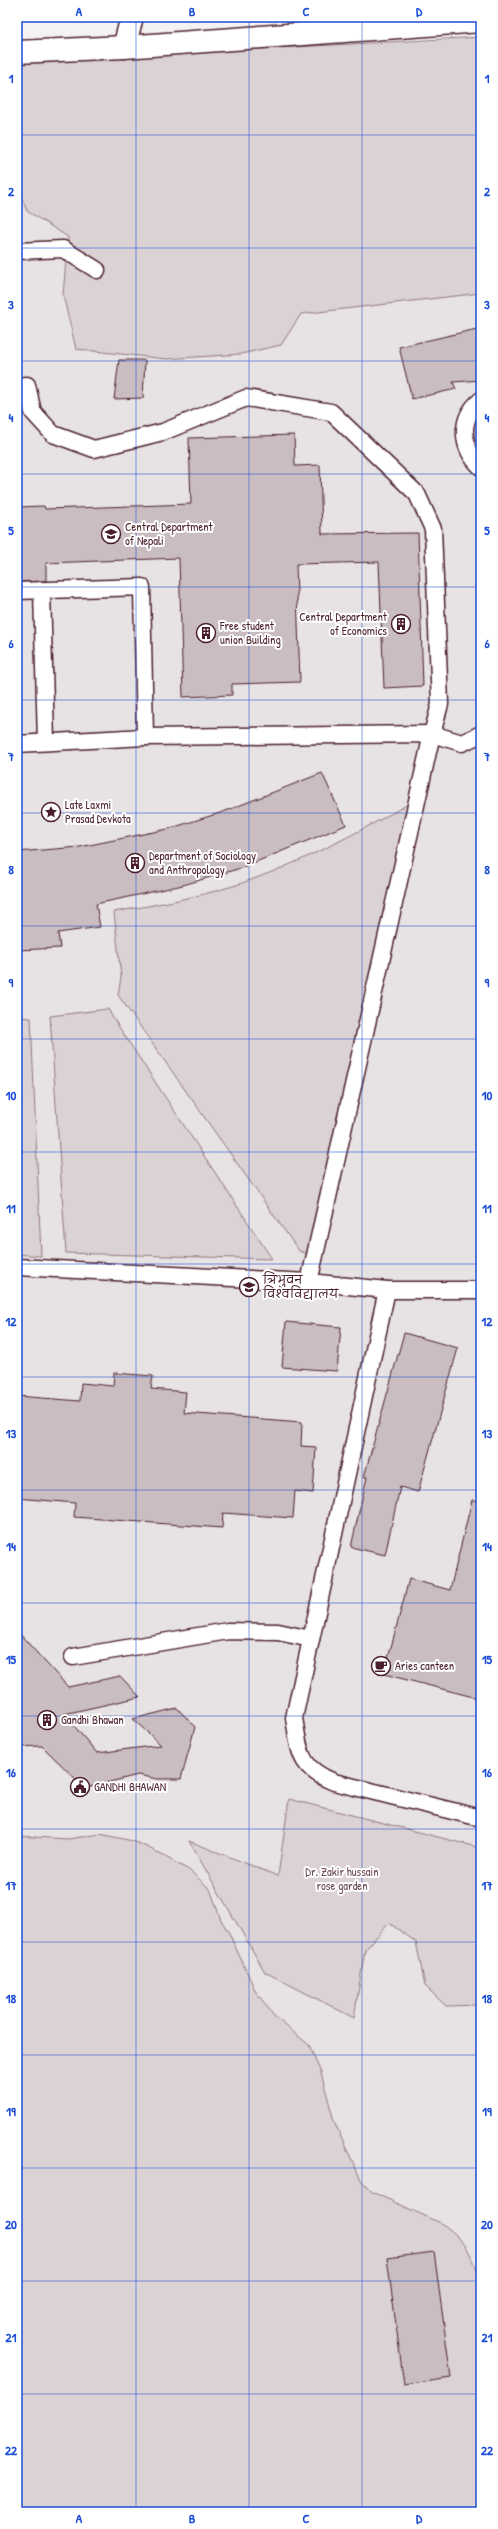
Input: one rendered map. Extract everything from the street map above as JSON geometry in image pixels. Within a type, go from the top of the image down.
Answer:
[{"type":"street","points":[[124,47],[132,17]]},
{"type":"street","points":[[17,52],[124,47],[481,21]]},
{"type":"lane","points":[[17,251],[63,249],[97,270]]},
{"type":"lane","points":[[17,386],[27,385],[34,412],[53,434],[94,449],[163,432],[246,398],[331,412],[417,494],[433,529],[440,704],[309,1282]]},
{"type":"lane","points":[[481,400],[474,406],[467,418],[464,433],[466,446],[472,458],[481,467]]},
{"type":"lane","points":[[17,591],[142,586],[145,737]]},
{"type":"lane","points":[[42,590],[46,742]]},
{"type":"lane","points":[[17,744],[145,737],[432,734],[462,743],[481,734]]},
{"type":"lane","points":[[17,1267],[309,1282],[387,1290],[481,1290]]},
{"type":"lane","points":[[387,1290],[294,1718],[300,1752],[315,1774],[334,1782],[481,1818]]},
{"type":"lane","points":[[73,1656],[228,1631],[278,1632],[311,1639]]},
{"type":"shaded area","name":"त्रिभुवन विश्वविद्यालय","points":[[481,37],[481,2512],[17,2512],[17,62],[185,55]]},
{"type":"green space","points":[[481,37],[481,293],[301,314],[281,345],[241,354],[166,359],[76,349],[63,295],[68,237],[27,211],[17,186],[17,62]]},
{"type":"green space","points":[[412,802],[319,1257],[299,1251],[118,995],[121,977],[114,912],[204,894],[256,878],[280,869],[325,848]]},
{"type":"green space","points":[[108,1009],[272,1259],[66,1253],[50,1016]]},
{"type":"green space","points":[[17,1017],[31,1018],[41,1256],[17,1254]]},
{"type":"green space","name":"Dr. Zakir hussain rose garden","points":[[289,1799],[481,1848],[481,2005],[446,2006],[425,1986],[416,1942],[389,1923],[365,1950],[354,2018],[265,1972],[189,1841],[278,1876]]},
{"type":"green space","points":[[100,1834],[133,1841],[149,1848],[189,1870],[210,1889],[221,1920],[229,1933],[256,1992],[274,2016],[309,2045],[321,2073],[334,2121],[361,2180],[372,2192],[443,2224],[466,2246],[478,2274],[480,2290],[481,2512],[17,2512],[17,1836],[68,1839]]},
{"type":"building","points":[[481,328],[481,380],[453,382],[456,389],[412,399],[399,347]]},
{"type":"building","points":[[119,360],[145,360],[143,398],[114,399]]},
{"type":"building","points":[[294,435],[295,466],[320,465],[322,534],[418,533],[423,686],[384,688],[379,562],[296,564],[300,682],[232,684],[232,695],[183,697],[179,558],[46,563],[46,581],[17,582],[17,507],[44,506],[45,509],[191,504],[189,438]]},
{"type":"building","name":"Department of Sociology and Anthropology","points":[[322,773],[346,825],[241,868],[183,885],[96,904],[100,927],[58,933],[60,948],[17,950],[17,852],[80,847],[168,829],[223,812]]},
{"type":"building","points":[[286,1322],[341,1327],[337,1371],[282,1367]]},
{"type":"building","points":[[404,1333],[458,1348],[418,1492],[400,1487],[385,1555],[351,1547],[367,1477],[364,1477]]},
{"type":"building","points":[[114,1373],[153,1376],[151,1389],[186,1392],[184,1413],[302,1422],[301,1446],[316,1447],[313,1493],[295,1491],[293,1518],[223,1513],[222,1528],[74,1517],[75,1503],[17,1498],[17,1396],[80,1401],[81,1383],[113,1386]]},
{"type":"building","points":[[472,1500],[481,1501],[481,1699],[384,1674],[409,1579],[450,1590]]},
{"type":"building","name":"Gandhi Bhawan","points":[[17,1631],[68,1687],[120,1676],[140,1697],[64,1714],[97,1753],[161,1745],[133,1719],[177,1708],[195,1727],[181,1779],[157,1779],[138,1775],[85,1788],[42,1746],[17,1747]]},
{"type":"building","points":[[434,2252],[451,2378],[404,2385],[387,2258]]},
{"type":"place","name":"Central Department of Nepali","points":[[111,534]]},
{"type":"place","name":"Central Department of Economics","points":[[401,624]]},
{"type":"place","name":"Free student union Building","points":[[206,633]]},
{"type":"place","name":"Late Laxmi Prasad Devkota","points":[[51,812]]},
{"type":"place","name":"Department of Sociology and Anthropology","points":[[135,863]]},
{"type":"place","name":"त्रिभुवन विश्वविद्यालय","points":[[249,1287]]},
{"type":"place","name":"Aries canteen","points":[[381,1666]]},
{"type":"place","name":"Gandhi Bhawan","points":[[47,1720]]},
{"type":"place","name":"GANDHI BHAWAN","points":[[80,1787]]}]
